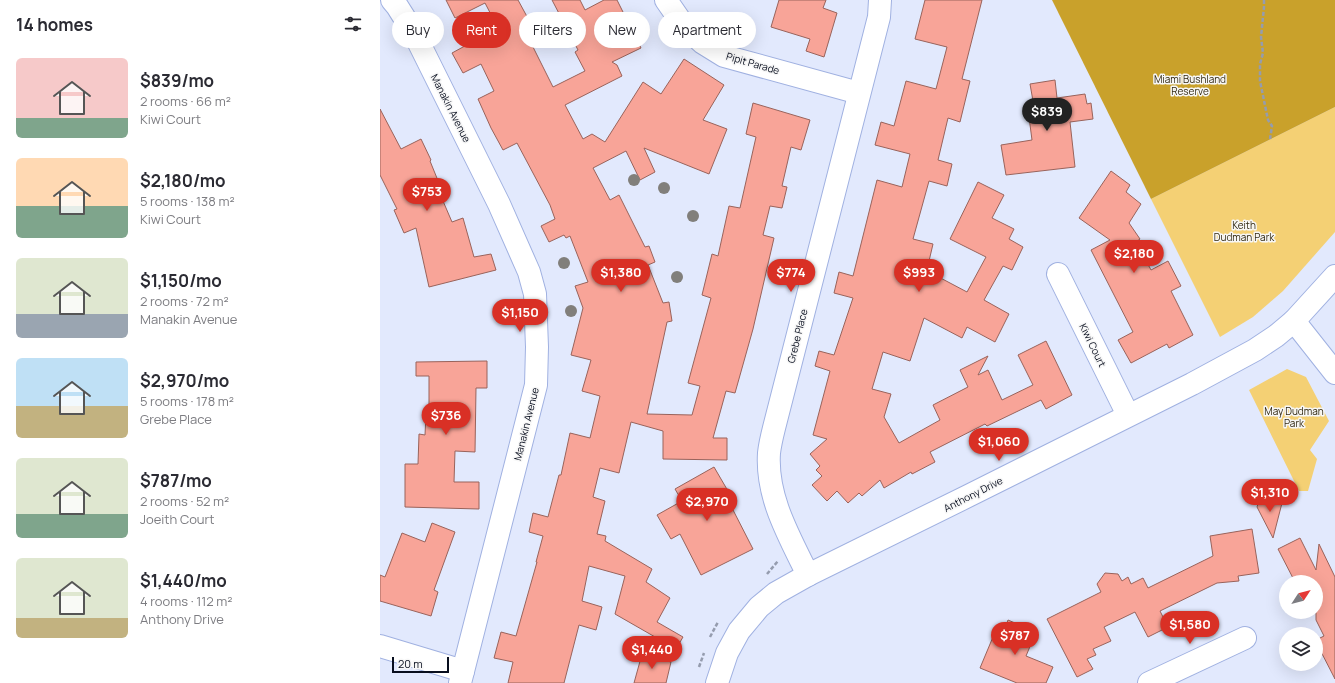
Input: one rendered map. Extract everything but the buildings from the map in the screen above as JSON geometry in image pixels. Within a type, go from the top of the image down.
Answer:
[{"type":"street","name":"Manakin Avenue","points":[[392,0],[414,33],[499,204],[529,272],[534,294],[538,347],[536,385],[462,677]]},
{"type":"street","name":"Pipit Parade","points":[[666,0],[684,26],[703,43],[724,56],[859,93]]},
{"type":"street","name":"Grebe Place","points":[[808,575],[785,530],[776,505],[770,479],[769,452],[879,17],[880,0]]},
{"type":"street","name":"Kiwi Court","points":[[1058,274],[1128,416]]},
{"type":"street","name":"Anthony Drive","points":[[717,683],[727,653],[739,631],[759,607],[776,593],[808,575],[1198,381],[1249,354],[1276,336],[1294,321],[1335,276]]},
{"type":"street","points":[[1294,321],[1335,373]]},
{"type":"street","points":[[1149,683],[1245,638]]},
{"type":"street","points":[[380,646],[462,677]]},
{"type":"path","points":[[1264,0],[1261,37],[1263,53],[1260,64],[1260,81],[1268,120],[1272,126],[1270,139]]},
{"type":"green space","name":"Miami Bushland Reserve","points":[[1052,0],[1335,0],[1335,107],[1151,199]]},
{"type":"green space","name":"Keith Dudman Park","points":[[1335,107],[1335,232],[1283,291],[1253,317],[1220,337],[1151,199]]},
{"type":"green space","name":"May Dudman Park","points":[[1287,369],[1306,377],[1329,421],[1310,450],[1317,459],[1308,491],[1299,491],[1249,390]]}]
